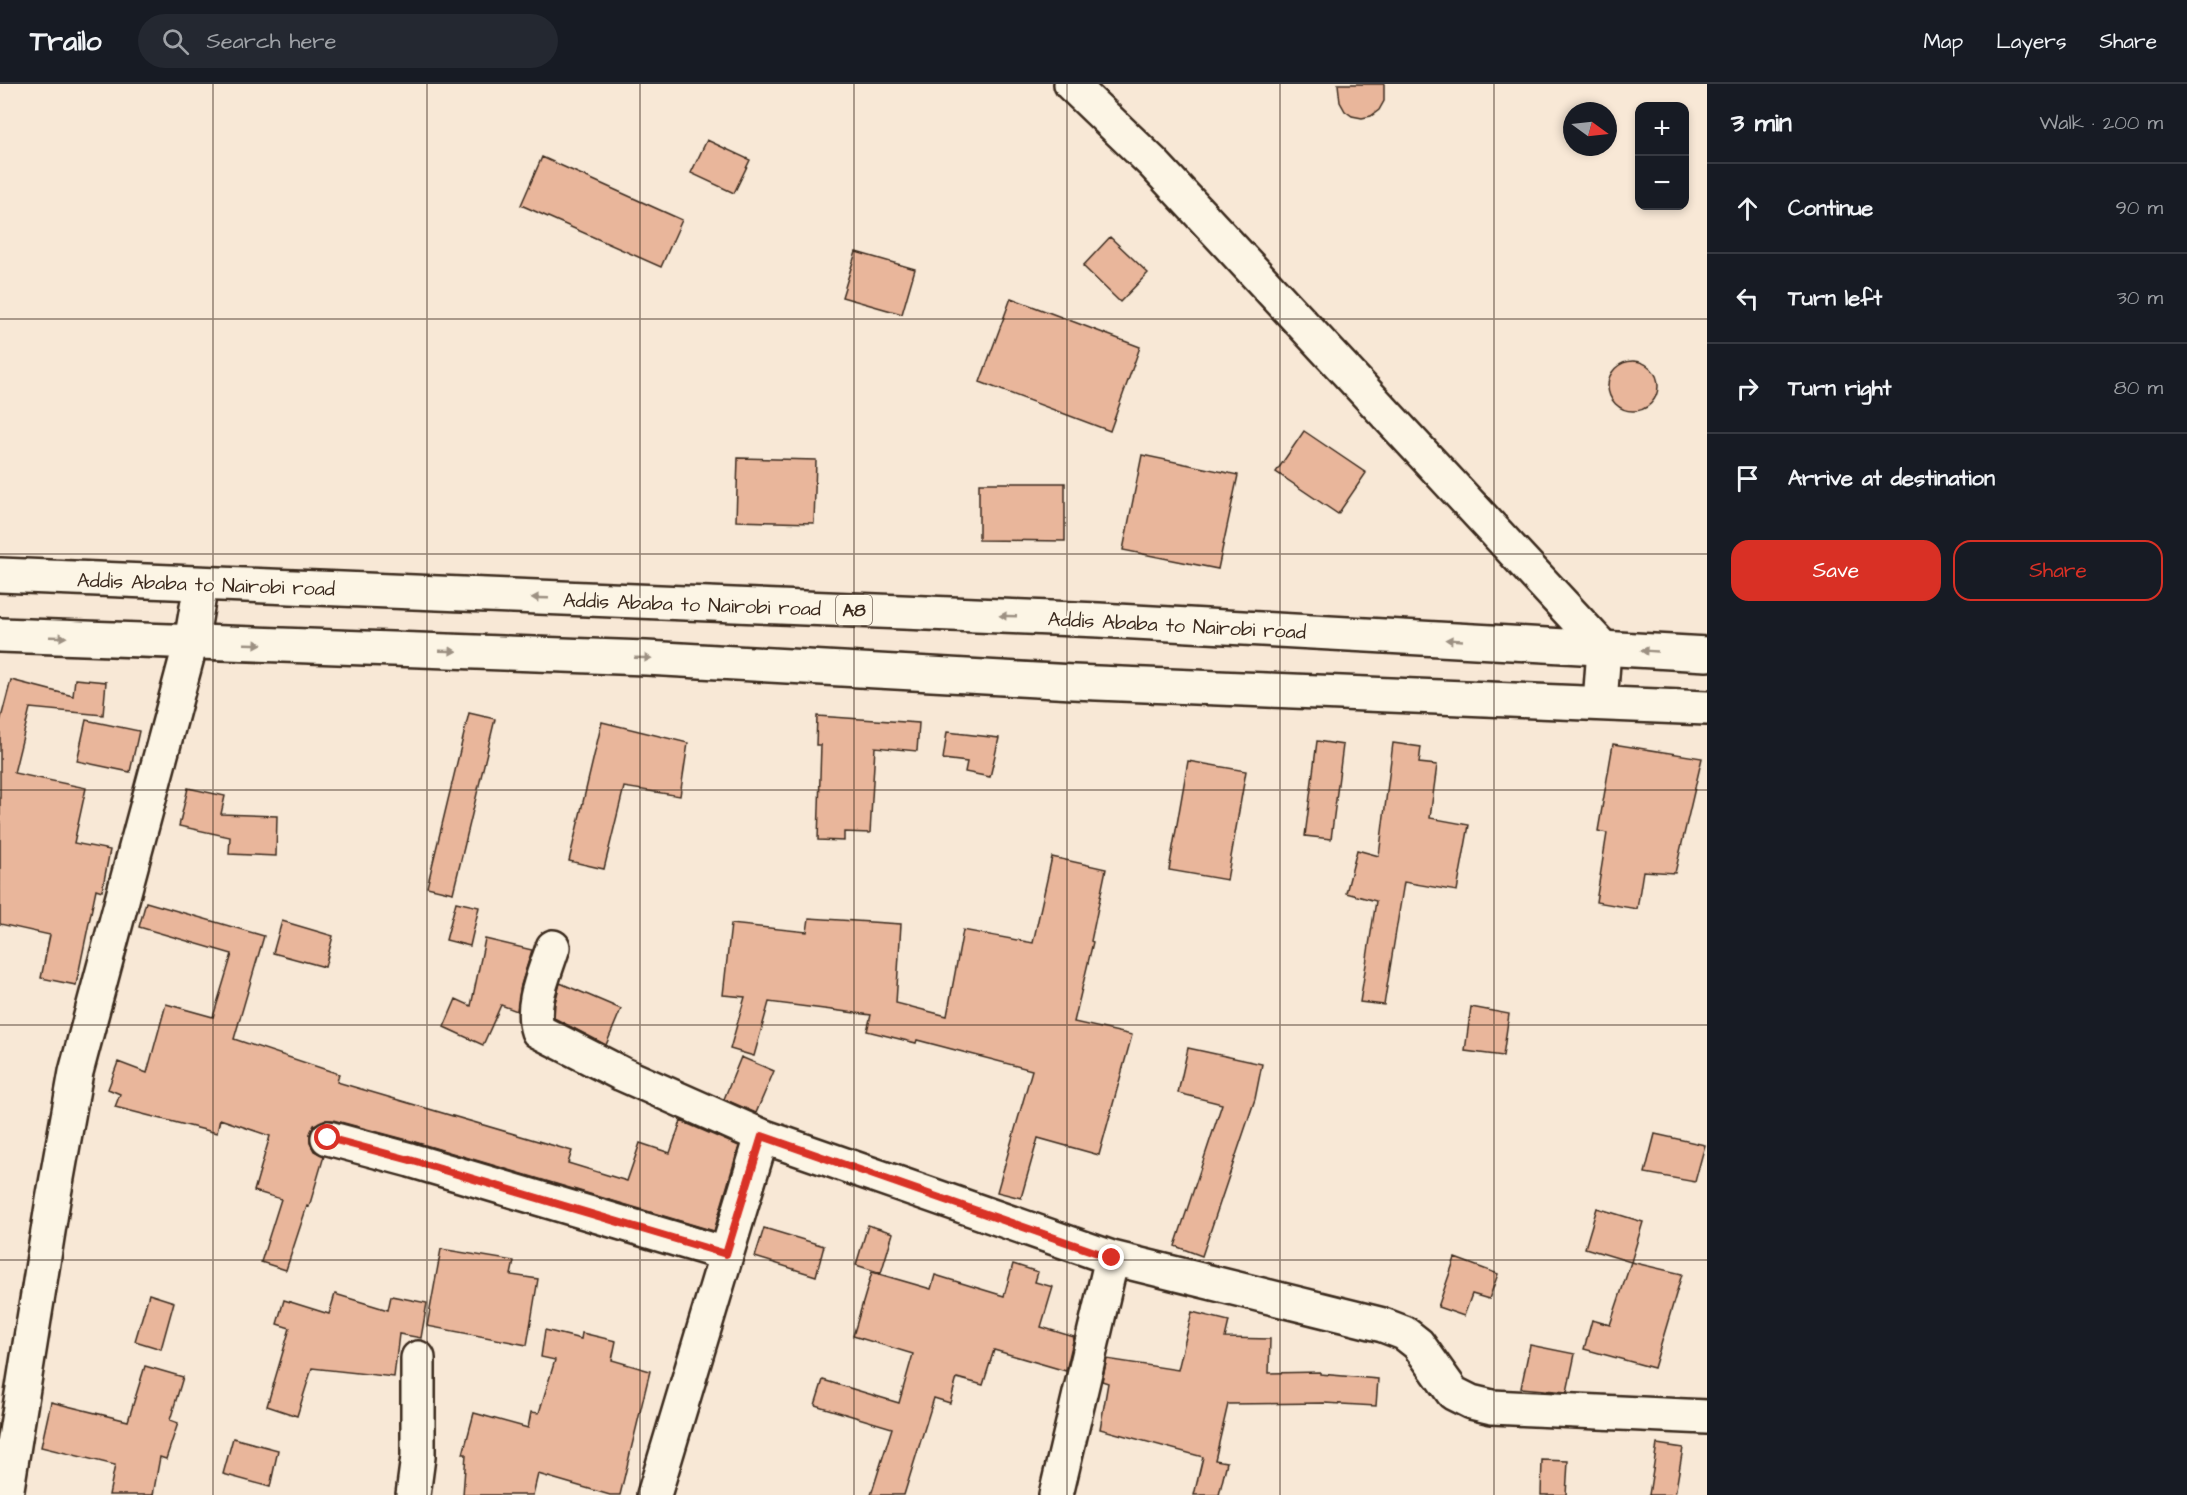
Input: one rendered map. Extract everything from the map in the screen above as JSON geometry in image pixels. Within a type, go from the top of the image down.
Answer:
[{"type":"main road","points":[[1071,84],[1153,163],[1604,649],[1600,704]]},
{"type":"main road","name":"Addis Ababa to Nairobi road","points":[[0,575],[1099,620],[1707,654]]},
{"type":"main road","points":[[6,1495],[76,1072],[191,642],[201,584]]},
{"type":"main road","points":[[0,635],[646,658],[1085,683],[1707,708]]},
{"type":"main road","points":[[553,947],[535,1008],[534,1019],[538,1031],[622,1074],[762,1136],[1112,1258],[1383,1325],[1404,1333],[1418,1344],[1453,1393],[1471,1402],[1492,1407],[1707,1417]]},
{"type":"main road","points":[[654,1495],[762,1136]]},
{"type":"main road","points":[[328,1138],[410,1160],[726,1254]]},
{"type":"main road","points":[[1056,1495],[1112,1258]]},
{"type":"main road","points":[[413,1495],[418,1457],[418,1358]]},
{"type":"building","points":[[1338,84],[1384,84],[1384,101],[1379,110],[1371,116],[1362,118],[1352,116],[1345,111],[1340,102]]},
{"type":"building","points":[[707,140],[750,160],[734,193],[691,173]]},
{"type":"building","points":[[542,157],[682,220],[661,267],[521,205]]},
{"type":"building","points":[[1110,237],[1148,273],[1120,302],[1083,266]]},
{"type":"building","points":[[856,252],[915,269],[902,314],[842,297]]},
{"type":"building","points":[[1011,298],[1140,347],[1110,431],[980,382]]},
{"type":"building","points":[[1633,361],[1642,363],[1653,372],[1658,386],[1656,395],[1647,406],[1633,411],[1624,409],[1613,400],[1608,386],[1610,377],[1619,366]]},
{"type":"building","points":[[1304,431],[1366,473],[1338,514],[1276,472]]},
{"type":"building","points":[[1142,455],[1238,475],[1218,569],[1123,550]]},
{"type":"building","points":[[738,458],[816,460],[814,523],[736,521]]},
{"type":"building","points":[[979,483],[1065,483],[1065,541],[979,540]]},
{"type":"building","points":[[75,679],[106,682],[103,715],[30,708],[14,773],[86,788],[74,843],[110,850],[102,891],[96,889],[76,985],[41,978],[50,935],[0,924],[0,722],[11,680],[73,696]]},
{"type":"building","points":[[469,713],[495,719],[453,893],[427,887]]},
{"type":"building","points":[[817,716],[919,723],[917,751],[875,747],[870,833],[844,832],[844,841],[818,840],[821,745],[816,745]]},
{"type":"building","points":[[86,720],[139,731],[130,772],[77,761]]},
{"type":"building","points":[[602,722],[688,743],[680,796],[624,787],[604,869],[569,861]]},
{"type":"building","points":[[947,732],[999,738],[990,777],[965,772],[967,762],[943,759]]},
{"type":"building","points":[[1317,741],[1343,745],[1331,839],[1305,836]]},
{"type":"building","points":[[1393,743],[1421,747],[1419,763],[1437,765],[1430,818],[1469,825],[1457,891],[1404,882],[1384,1005],[1360,1002],[1376,901],[1346,893],[1357,850],[1379,856]]},
{"type":"building","points":[[1613,744],[1702,758],[1675,873],[1643,871],[1637,909],[1596,902],[1607,833],[1598,831]]},
{"type":"building","points":[[1188,761],[1246,771],[1227,880],[1169,870]]},
{"type":"building","points":[[188,788],[225,796],[221,814],[277,816],[276,856],[229,854],[230,837],[179,826]]},
{"type":"building","points":[[1052,857],[1106,869],[1091,941],[1093,942],[1074,1022],[1132,1035],[1099,1155],[1038,1138],[1021,1198],[997,1192],[1032,1070],[917,1040],[916,1043],[867,1031],[871,1015],[769,1002],[754,1056],[730,1049],[745,997],[723,995],[731,924],[807,932],[809,918],[901,924],[896,1003],[947,1016],[963,930],[1033,943]]},
{"type":"building","points":[[146,902],[264,936],[234,1039],[339,1074],[337,1082],[572,1151],[568,1163],[627,1181],[640,1143],[670,1153],[681,1121],[739,1146],[714,1231],[415,1142],[333,1120],[324,1120],[314,1125],[310,1134],[310,1143],[314,1151],[324,1156],[309,1207],[307,1206],[286,1270],[261,1262],[281,1199],[254,1191],[270,1136],[220,1119],[217,1133],[115,1107],[120,1094],[108,1089],[118,1062],[147,1073],[166,1004],[213,1017],[232,954],[139,927]]},
{"type":"building","points":[[456,902],[479,907],[470,946],[446,940]]},
{"type":"building","points":[[282,921],[333,936],[325,967],[273,953]]},
{"type":"building","points":[[485,939],[532,950],[521,985],[517,1011],[501,1005],[483,1045],[444,1027],[456,999],[471,1006]]},
{"type":"building","points":[[560,983],[621,1009],[606,1045],[554,1018]]},
{"type":"building","points":[[1471,1007],[1509,1014],[1503,1056],[1465,1051]]},
{"type":"building","points":[[1188,1048],[1262,1064],[1255,1099],[1202,1256],[1175,1246],[1222,1104],[1178,1093]]},
{"type":"building","points":[[741,1057],[774,1071],[756,1113],[724,1099]]},
{"type":"building","points":[[1655,1134],[1705,1145],[1695,1182],[1645,1173]]},
{"type":"building","points":[[1597,1208],[1643,1222],[1631,1262],[1585,1248]]},
{"type":"building","points":[[868,1225],[893,1233],[881,1273],[856,1265]]},
{"type":"building","points":[[764,1228],[824,1246],[816,1276],[755,1257]]},
{"type":"building","points":[[441,1249],[514,1261],[511,1275],[538,1279],[527,1345],[427,1326]]},
{"type":"building","points":[[1455,1258],[1498,1274],[1489,1299],[1472,1294],[1464,1316],[1438,1307]]},
{"type":"building","points":[[1631,1262],[1682,1274],[1654,1368],[1584,1349],[1592,1320],[1610,1325]]},
{"type":"building","points":[[1013,1264],[1038,1272],[1035,1282],[1053,1287],[1041,1327],[1074,1337],[1066,1371],[994,1350],[983,1385],[957,1378],[950,1403],[934,1398],[904,1495],[871,1495],[892,1428],[815,1405],[823,1380],[899,1403],[913,1354],[853,1336],[872,1272],[931,1289],[935,1275],[1004,1296]]},
{"type":"building","points":[[149,1294],[174,1302],[161,1349],[135,1341]]},
{"type":"building","points":[[335,1294],[388,1310],[391,1296],[427,1303],[421,1338],[399,1334],[394,1377],[312,1368],[297,1416],[267,1406],[290,1328],[277,1324],[284,1300],[329,1314]]},
{"type":"building","points":[[1192,1312],[1229,1321],[1225,1338],[1270,1339],[1269,1373],[1320,1372],[1320,1374],[1378,1379],[1376,1406],[1324,1403],[1228,1404],[1215,1460],[1227,1462],[1219,1495],[1194,1495],[1203,1457],[1100,1429],[1108,1383],[1102,1381],[1107,1359],[1178,1370]]},
{"type":"building","points":[[545,1330],[581,1339],[582,1333],[616,1341],[612,1360],[650,1371],[620,1495],[610,1495],[538,1474],[533,1495],[463,1495],[466,1454],[463,1454],[474,1413],[528,1428],[531,1412],[539,1413],[555,1360],[541,1357]]},
{"type":"building","points":[[1530,1345],[1575,1354],[1567,1392],[1521,1388]]},
{"type":"building","points":[[145,1366],[183,1377],[170,1420],[178,1423],[166,1459],[160,1457],[153,1495],[109,1495],[115,1465],[41,1447],[51,1402],[128,1421]]},
{"type":"building","points":[[233,1438],[278,1450],[270,1487],[223,1474]]},
{"type":"building","points":[[1657,1444],[1683,1448],[1675,1495],[1649,1495]]},
{"type":"building","points":[[1542,1460],[1568,1461],[1566,1495],[1541,1495]]},
{"type":"route","points":[[328,1138],[410,1160],[726,1254],[762,1136],[1112,1258]]}]
